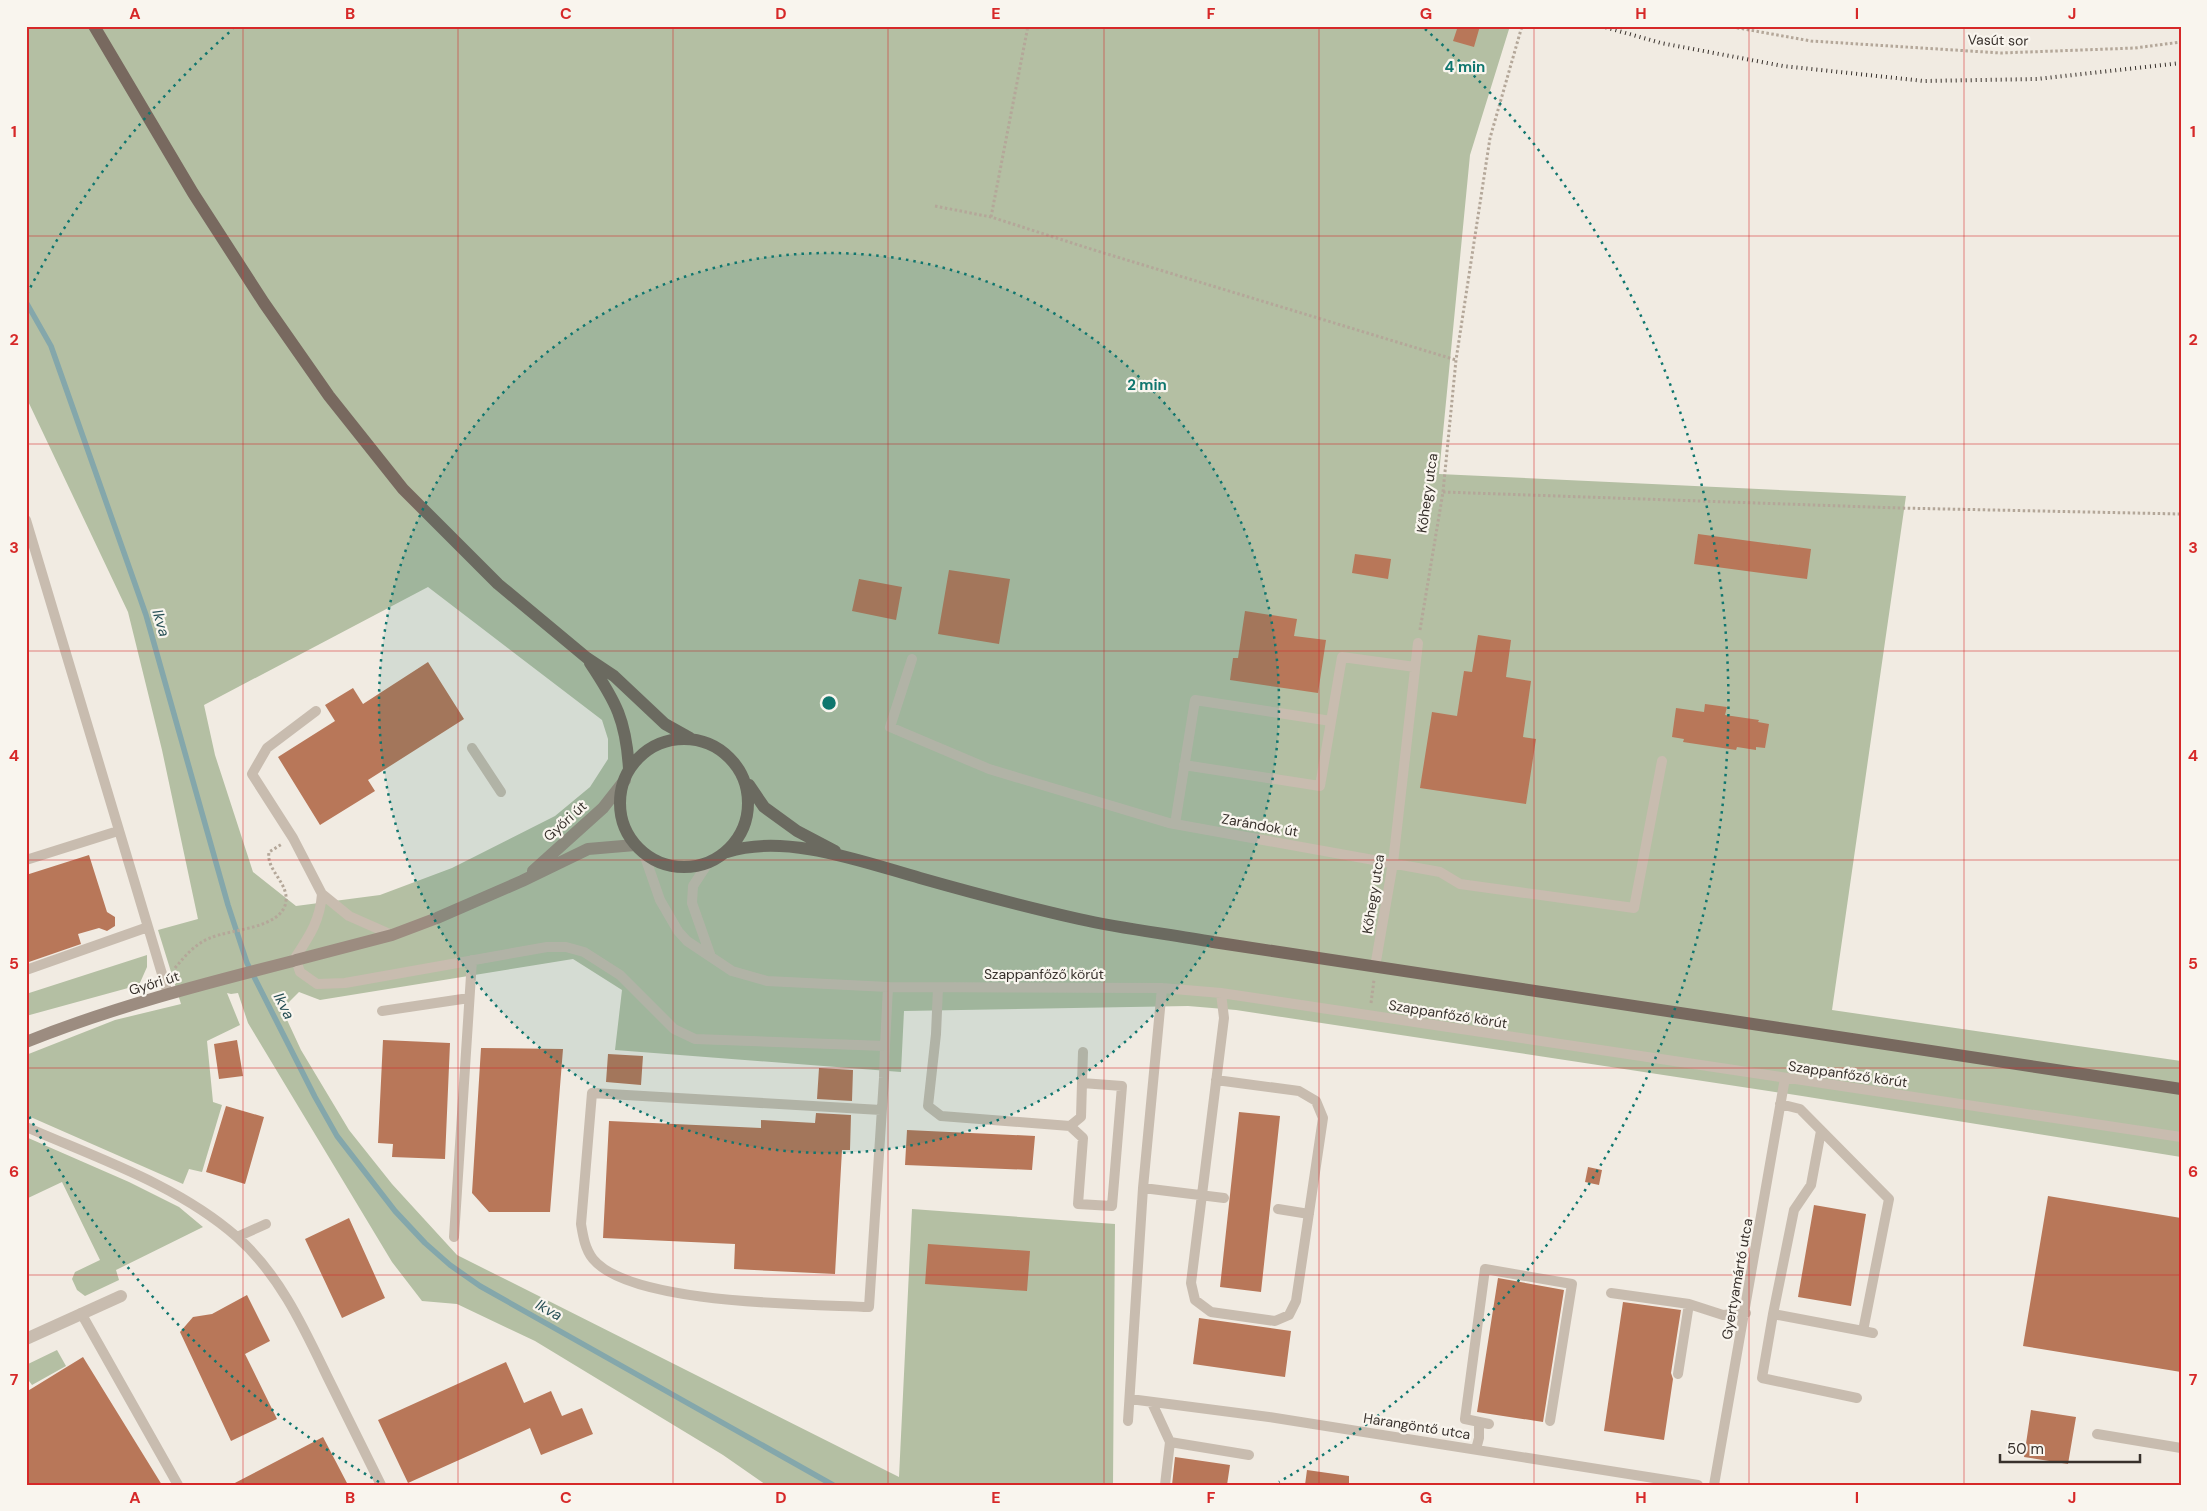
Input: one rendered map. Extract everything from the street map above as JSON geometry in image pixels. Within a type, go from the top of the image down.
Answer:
[{"type":"main road","points":[[94,26],[203,208],[264,303],[329,396],[403,489],[498,584],[587,658],[614,676],[665,724],[690,738],[708,743],[726,755],[741,772],[764,807],[797,830],[844,855]]},
{"type":"main road","points":[[587,658],[608,689],[621,714],[628,740],[627,774],[620,805],[627,834],[640,850],[660,863],[673,867],[691,867],[708,863],[727,852],[742,847],[769,846],[844,855],[920,878],[1079,919],[1375,967],[2181,1089]]},
{"type":"main road","points":[[627,774],[641,756],[652,747],[668,740],[690,738]]},
{"type":"main road","name":"Győri út","points":[[522,881],[602,808],[627,774]]},
{"type":"main road","points":[[727,852],[738,840],[748,812],[749,798],[746,781]]},
{"type":"main road","name":"Győri út","points":[[26,1042],[168,994],[392,935],[437,918],[522,881],[588,849],[640,850]]},
{"type":"street","points":[[26,1339],[121,1296]]},
{"type":"lane","points":[[26,520],[168,994]]},
{"type":"lane","name":"Kőhegy utca","points":[[1375,967],[1393,863],[1418,643]]},
{"type":"lane","points":[[1184,765],[1320,786],[1342,657],[1415,667]]},
{"type":"lane","name":"Zarándok út","points":[[912,658],[890,727],[989,769],[1175,824],[1440,872],[1460,884],[1634,908],[1662,760]]},
{"type":"lane","points":[[1175,824],[1195,700],[1331,721]]},
{"type":"lane","points":[[316,711],[266,748],[252,774],[293,838],[322,894],[349,916],[392,935]]},
{"type":"lane","points":[[472,748],[501,792]]},
{"type":"lane","points":[[26,860],[118,831]]},
{"type":"lane","name":"Szappanfőző körút","points":[[640,850],[670,920],[687,941],[732,971],[767,981],[938,988],[1162,988],[1221,993],[2181,1137]]},
{"type":"lane","points":[[708,863],[693,886],[692,903],[712,957]]},
{"type":"lane","points":[[322,894],[321,911],[295,961],[300,972],[317,984],[345,983],[547,947],[566,947],[584,952],[620,975],[674,1029],[695,1039],[884,1046]]},
{"type":"lane","points":[[26,970],[148,927]]},
{"type":"lane","points":[[454,1237],[472,960]]},
{"type":"lane","points":[[881,1110],[587,1092],[580,1224],[584,1244],[593,1260],[614,1275],[636,1284],[722,1300],[869,1307],[881,1110],[884,1046],[888,987]]},
{"type":"lane","points":[[938,988],[936,1034],[928,1106],[941,1116],[1070,1126],[1083,1138],[1078,1204],[1112,1206],[1122,1086],[1082,1082]]},
{"type":"lane","points":[[1128,1421],[1143,1188],[1162,988]]},
{"type":"lane","points":[[1216,1080],[1299,1091],[1316,1101],[1323,1118],[1296,1301],[1290,1315],[1275,1321],[1211,1312],[1195,1300],[1191,1283],[1201,1194],[1224,1018],[1221,993]]},
{"type":"lane","points":[[382,1011],[469,998]]},
{"type":"lane","points":[[1070,1126],[1082,1117],[1083,1052]]},
{"type":"lane","name":"Gyertyamártó utca","points":[[1714,1485],[1746,1313],[1785,1078]]},
{"type":"lane","points":[[1774,1314],[1868,1332],[1889,1198],[1800,1109],[1780,1104]]},
{"type":"lane","points":[[26,1128],[162,1187],[206,1214],[251,1250],[279,1285],[308,1336],[381,1485]]},
{"type":"lane","points":[[1821,1131],[1811,1185],[1794,1210],[1762,1378],[1857,1398]]},
{"type":"lane","points":[[1143,1188],[1224,1198]]},
{"type":"lane","points":[[1278,1209],[1309,1214]]},
{"type":"lane","points":[[237,1237],[266,1224]]},
{"type":"lane","points":[[1476,1449],[1484,1423],[1465,1419],[1486,1269],[1572,1284],[1550,1422]]},
{"type":"lane","points":[[1611,1293],[1689,1304],[1723,1315],[1746,1313]]},
{"type":"lane","points":[[1678,1374],[1689,1304]]},
{"type":"lane","points":[[81,1313],[178,1485]]},
{"type":"lane","name":"Harangöntő utca","points":[[1130,1399],[1269,1417],[1698,1485]]},
{"type":"lane","points":[[1152,1403],[1170,1442],[1165,1485]]},
{"type":"lane","points":[[2097,1434],[2181,1448]]},
{"type":"lane","points":[[1170,1442],[1249,1455]]},
{"type":"path","points":[[991,217],[1028,26]]},
{"type":"path","name":"Kőhegy utca","points":[[1418,643],[1443,492],[1456,360],[1490,138],[1522,26]]},
{"type":"path","name":"Vasút sor","points":[[1727,26],[1811,41],[2001,53],[2136,48],[2181,42]]},
{"type":"path","points":[[935,206],[991,217],[1456,360]]},
{"type":"path","points":[[1443,492],[1899,508],[2181,514]]},
{"type":"path","points":[[164,980],[200,942],[211,937],[257,926],[279,915],[284,909],[286,892],[268,860],[268,852],[293,838]]},
{"type":"path","points":[[1369,1016],[1375,967]]},
{"type":"green space","points":[[26,26],[1510,26],[1470,155],[1439,474],[1906,496],[1832,1010],[2181,1061],[2181,1157],[1802,1096],[1236,1010],[1188,1006],[904,1011],[901,1072],[615,1050],[622,990],[573,959],[320,1000],[299,992],[282,1009],[301,1050],[349,1130],[392,1184],[457,1255],[899,1477],[912,1209],[1115,1224],[1113,1485],[766,1485],[723,1455],[535,1341],[457,1304],[422,1301],[392,1262],[248,1023],[238,993],[227,993],[240,1025],[207,1041],[213,1102],[222,1105],[202,1172],[189,1169],[183,1184],[26,1115],[26,1055],[115,1020],[181,1004],[158,930],[198,919],[162,750],[128,612],[26,397]],"holes":[[[428,587],[602,720],[608,739],[608,759],[590,787],[555,816],[452,868],[380,895],[296,906],[253,872],[215,755],[204,705]]]},
{"type":"green space","points":[[147,955],[147,967],[139,985],[26,1016],[26,994]]},
{"type":"green space","points":[[26,1137],[129,1182],[179,1207],[203,1227],[116,1270],[119,1280],[85,1296],[77,1290],[72,1279],[75,1272],[100,1260],[62,1182],[26,1199]]},
{"type":"green space","points":[[57,1350],[66,1366],[32,1385],[26,1377],[26,1365]]},
{"type":"building","points":[[1458,26],[1480,26],[1474,47],[1453,41]]},
{"type":"building","points":[[1698,534],[1811,549],[1807,579],[1694,564]]},
{"type":"building","points":[[1355,554],[1391,559],[1388,579],[1352,573]]},
{"type":"building","points":[[949,570],[1010,579],[999,644],[938,634]]},
{"type":"building","points":[[859,579],[902,587],[896,620],[852,611]]},
{"type":"building","points":[[1245,611],[1297,619],[1294,636],[1326,640],[1318,693],[1230,680],[1233,658],[1238,658]]},
{"type":"building","points":[[1478,635],[1511,640],[1506,677],[1531,681],[1523,737],[1536,739],[1526,804],[1420,788],[1432,712],[1457,716],[1464,671],[1472,672]]},
{"type":"building","points":[[428,662],[464,719],[368,780],[375,791],[320,825],[278,757],[335,721],[325,705],[353,688],[363,704]]},
{"type":"building","points":[[1705,704],[1727,707],[1725,715],[1759,720],[1758,722],[1769,724],[1765,748],[1756,747],[1756,750],[1737,747],[1736,750],[1683,742],[1684,739],[1672,737],[1676,708],[1704,712]]},
{"type":"building","points":[[89,855],[107,912],[115,917],[115,926],[107,931],[99,928],[78,934],[81,944],[26,963],[26,875]]},
{"type":"building","points":[[237,1040],[243,1076],[219,1079],[214,1044]]},
{"type":"building","points":[[383,1040],[450,1043],[445,1159],[392,1157],[393,1144],[378,1143]]},
{"type":"building","points":[[481,1048],[563,1049],[550,1212],[489,1212],[472,1193]]},
{"type":"building","points":[[608,1054],[643,1056],[641,1085],[606,1082]]},
{"type":"building","points":[[819,1068],[853,1070],[852,1101],[817,1099]]},
{"type":"building","points":[[226,1106],[264,1117],[245,1184],[206,1172]]},
{"type":"building","points":[[1239,1112],[1280,1116],[1261,1292],[1220,1287]]},
{"type":"building","points":[[816,1113],[851,1115],[850,1150],[842,1150],[835,1274],[734,1269],[735,1244],[603,1238],[609,1121],[761,1128],[761,1120],[815,1123]]},
{"type":"building","points":[[907,1130],[1035,1136],[1032,1170],[905,1165]]},
{"type":"building","points":[[1588,1167],[1602,1170],[1599,1185],[1585,1182]]},
{"type":"building","points":[[2048,1196],[2181,1218],[2181,1372],[2023,1346]]},
{"type":"building","points":[[1814,1205],[1866,1214],[1851,1306],[1798,1297]]},
{"type":"building","points":[[349,1218],[385,1298],[342,1318],[305,1239]]},
{"type":"building","points":[[928,1244],[1030,1251],[1027,1291],[925,1284]]},
{"type":"building","points":[[1498,1278],[1564,1290],[1543,1422],[1477,1412]]},
{"type":"building","points":[[247,1295],[270,1341],[245,1354],[277,1419],[231,1441],[180,1332],[193,1317],[212,1314]]},
{"type":"building","points":[[1623,1302],[1681,1310],[1671,1373],[1673,1379],[1664,1440],[1604,1431]]},
{"type":"building","points":[[1199,1318],[1291,1331],[1285,1377],[1193,1364]]},
{"type":"building","points":[[83,1357],[162,1485],[26,1485],[26,1392]]},
{"type":"building","points":[[506,1362],[524,1403],[551,1391],[562,1416],[582,1408],[593,1434],[541,1455],[530,1428],[408,1483],[378,1420]]},
{"type":"building","points":[[2031,1410],[2076,1417],[2068,1464],[2024,1457]]},
{"type":"building","points":[[323,1437],[348,1485],[231,1485]]},
{"type":"building","points":[[1175,1457],[1230,1465],[1227,1485],[1172,1485]]},
{"type":"building","points":[[1307,1470],[1349,1476],[1349,1485],[1305,1485]]},
{"type":"waterway","name":"Ikva","points":[[26,302],[51,346],[146,615],[228,905],[247,963],[315,1097],[337,1136],[395,1211],[425,1243],[450,1265],[480,1286],[833,1485]]},
{"type":"railway","points":[[1601,26],[1661,43],[1783,66],[1924,81],[2037,79],[2181,63]]}]
